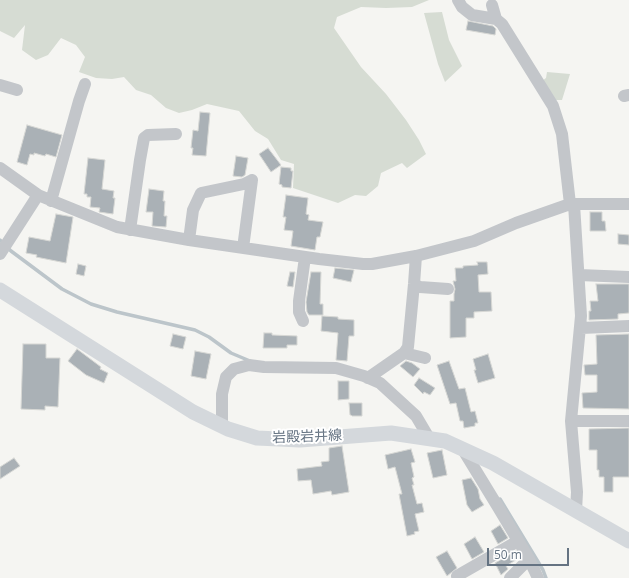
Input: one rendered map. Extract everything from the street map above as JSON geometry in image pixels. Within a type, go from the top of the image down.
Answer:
[{"type":"main road","name":"岩殿岩井線","points":[[0,290],[193,412],[228,429],[257,438],[300,440],[391,433],[444,441],[493,463],[629,541]]},
{"type":"street","points":[[458,0],[462,7],[472,15],[496,19],[502,24],[553,106],[562,134],[572,204],[579,275],[581,328],[571,421],[577,492],[576,511]]},
{"type":"street","points":[[492,5],[496,19]]},
{"type":"street","points":[[51,201],[85,84]]},
{"type":"street","points":[[0,85],[17,90]]},
{"type":"street","points":[[130,230],[144,138],[148,135],[176,134]]},
{"type":"street","points":[[0,168],[38,195],[104,223],[130,230],[305,257],[372,264],[416,256],[474,241],[516,223],[572,204],[629,204]]},
{"type":"street","points":[[189,240],[193,210],[201,193],[244,184],[252,180],[244,248]]},
{"type":"street","points":[[0,254],[38,195]]},
{"type":"street","points":[[368,378],[404,353],[408,347],[416,256]]},
{"type":"street","points":[[303,321],[299,312],[299,301],[305,257]]},
{"type":"street","points":[[579,275],[629,277]]},
{"type":"street","points":[[414,284],[420,287],[448,289]]},
{"type":"street","points":[[581,328],[629,326]]},
{"type":"street","points":[[404,353],[425,358]]},
{"type":"street","points":[[222,426],[222,394],[226,378],[234,369],[249,365],[264,367],[336,368],[380,383],[416,416],[429,438]]},
{"type":"street","points":[[571,421],[629,421]]},
{"type":"street","points":[[462,448],[529,559],[538,578]]},
{"type":"street","points":[[457,576],[518,541]]},
{"type":"street","points":[[510,578],[529,559]]},
{"type":"shaded area","points":[[0,0],[429,0],[412,7],[361,7],[337,17],[334,28],[361,67],[386,94],[406,120],[426,154],[407,168],[402,163],[381,173],[378,186],[366,196],[355,195],[338,203],[293,188],[294,164],[281,160],[268,139],[255,131],[239,111],[207,104],[179,113],[166,108],[151,95],[136,90],[124,77],[112,79],[96,78],[79,72],[85,57],[76,45],[61,38],[48,55],[36,60],[22,50],[25,25],[14,38],[0,31]]},
{"type":"shaded area","points":[[442,12],[449,40],[462,66],[445,82],[438,64],[424,13]]},
{"type":"shaded area","points":[[547,72],[570,74],[562,100],[554,100],[542,81],[546,78]]},
{"type":"building","points":[[468,21],[493,26],[496,29],[495,35],[466,30]]},
{"type":"building","points":[[200,112],[210,113],[206,156],[192,155],[193,148],[191,148],[193,130],[198,131]]},
{"type":"building","points":[[27,125],[62,135],[56,157],[34,153],[34,155],[30,154],[27,165],[17,162]]},
{"type":"building","points":[[268,148],[281,165],[271,172],[259,154]]},
{"type":"building","points":[[236,156],[248,158],[245,175],[242,177],[233,176]]},
{"type":"building","points":[[88,158],[105,160],[102,189],[114,191],[113,198],[115,198],[113,214],[99,212],[100,208],[90,207],[91,197],[87,197],[87,194],[84,194]]},
{"type":"building","points":[[281,167],[291,168],[291,171],[293,171],[291,188],[282,187],[282,185],[279,184]]},
{"type":"building","points":[[149,189],[164,191],[164,216],[167,216],[166,227],[152,226],[153,212],[146,212]]},
{"type":"building","points":[[286,195],[308,198],[306,214],[309,215],[308,220],[323,222],[320,237],[317,237],[315,250],[291,246],[293,231],[284,230],[286,217],[283,217]]},
{"type":"building","points":[[590,212],[602,212],[602,221],[605,221],[606,231],[590,231]]},
{"type":"building","points":[[56,214],[73,217],[66,263],[36,257],[37,255],[26,253],[29,237],[50,241]]},
{"type":"building","points":[[618,234],[629,235],[629,245],[618,244]]},
{"type":"building","points":[[477,262],[487,262],[488,274],[478,275],[479,292],[491,292],[492,311],[474,312],[474,318],[466,318],[466,337],[450,338],[450,301],[454,301],[455,289],[453,281],[456,281],[455,268],[478,265]]},
{"type":"building","points":[[78,264],[86,266],[84,276],[76,274]]},
{"type":"building","points":[[335,268],[354,270],[351,282],[333,278]]},
{"type":"building","points":[[290,272],[295,272],[293,287],[287,286]]},
{"type":"building","points":[[311,272],[321,272],[320,304],[323,304],[323,315],[309,315],[307,312],[306,302]]},
{"type":"building","points":[[596,284],[629,284],[629,313],[618,314],[618,319],[589,320],[589,311],[591,311],[590,301],[598,301]]},
{"type":"building","points":[[322,316],[354,320],[354,336],[349,336],[347,361],[336,360],[338,333],[321,331]]},
{"type":"building","points":[[264,333],[272,333],[272,335],[297,336],[297,345],[287,345],[287,348],[263,348]]},
{"type":"building","points":[[173,334],[186,337],[183,349],[170,346]]},
{"type":"building","points":[[629,334],[629,409],[583,408],[582,393],[597,392],[597,375],[585,375],[584,365],[597,364],[596,335]]},
{"type":"building","points":[[23,344],[46,344],[46,358],[60,358],[58,407],[45,406],[45,410],[21,409]]},
{"type":"building","points":[[77,349],[101,367],[100,369],[108,373],[104,383],[86,375],[68,361]]},
{"type":"building","points":[[195,351],[211,354],[206,379],[191,376]]},
{"type":"building","points":[[488,354],[495,378],[478,383],[474,370],[476,370],[473,359]]},
{"type":"building","points":[[406,361],[412,363],[420,369],[413,377],[400,366]]},
{"type":"building","points":[[449,361],[459,389],[465,388],[471,412],[475,411],[478,423],[475,423],[475,426],[464,428],[463,421],[460,421],[456,403],[450,404],[437,365]]},
{"type":"building","points":[[419,378],[435,388],[430,395],[424,392],[423,394],[414,385]]},
{"type":"building","points":[[338,381],[349,381],[349,399],[338,400]]},
{"type":"building","points":[[349,403],[362,403],[362,416],[350,415]]},
{"type":"building","points":[[629,428],[629,477],[613,477],[613,492],[604,492],[604,477],[599,477],[599,470],[597,470],[597,450],[589,450],[589,429]]},
{"type":"building","points":[[342,446],[349,492],[332,495],[331,491],[313,494],[311,480],[298,481],[297,469],[322,466],[321,462],[329,461],[329,448]]},
{"type":"building","points":[[411,449],[415,462],[411,463],[414,477],[412,478],[414,485],[412,485],[417,504],[422,503],[424,512],[415,514],[419,531],[414,532],[415,534],[407,536],[399,494],[402,494],[395,467],[388,469],[385,455]]},
{"type":"building","points":[[442,450],[447,475],[433,478],[427,453]]},
{"type":"building","points":[[14,458],[20,466],[0,479],[0,467]]},
{"type":"building","points":[[471,478],[478,489],[480,499],[484,505],[472,512],[467,505],[462,480]]},
{"type":"building","points":[[500,525],[508,538],[498,544],[491,531]]},
{"type":"building","points":[[475,537],[484,552],[472,559],[464,544]]},
{"type":"building","points":[[447,551],[457,568],[447,576],[436,557]]},
{"type":"building","points":[[516,551],[519,558],[506,566],[508,569],[501,575],[495,563]]},
{"type":"waterway","points":[[0,240],[11,251],[62,289],[91,304],[117,312],[195,330],[209,337],[231,353],[250,361]]},
{"type":"waterway","points":[[500,499],[543,570],[546,578]]}]
